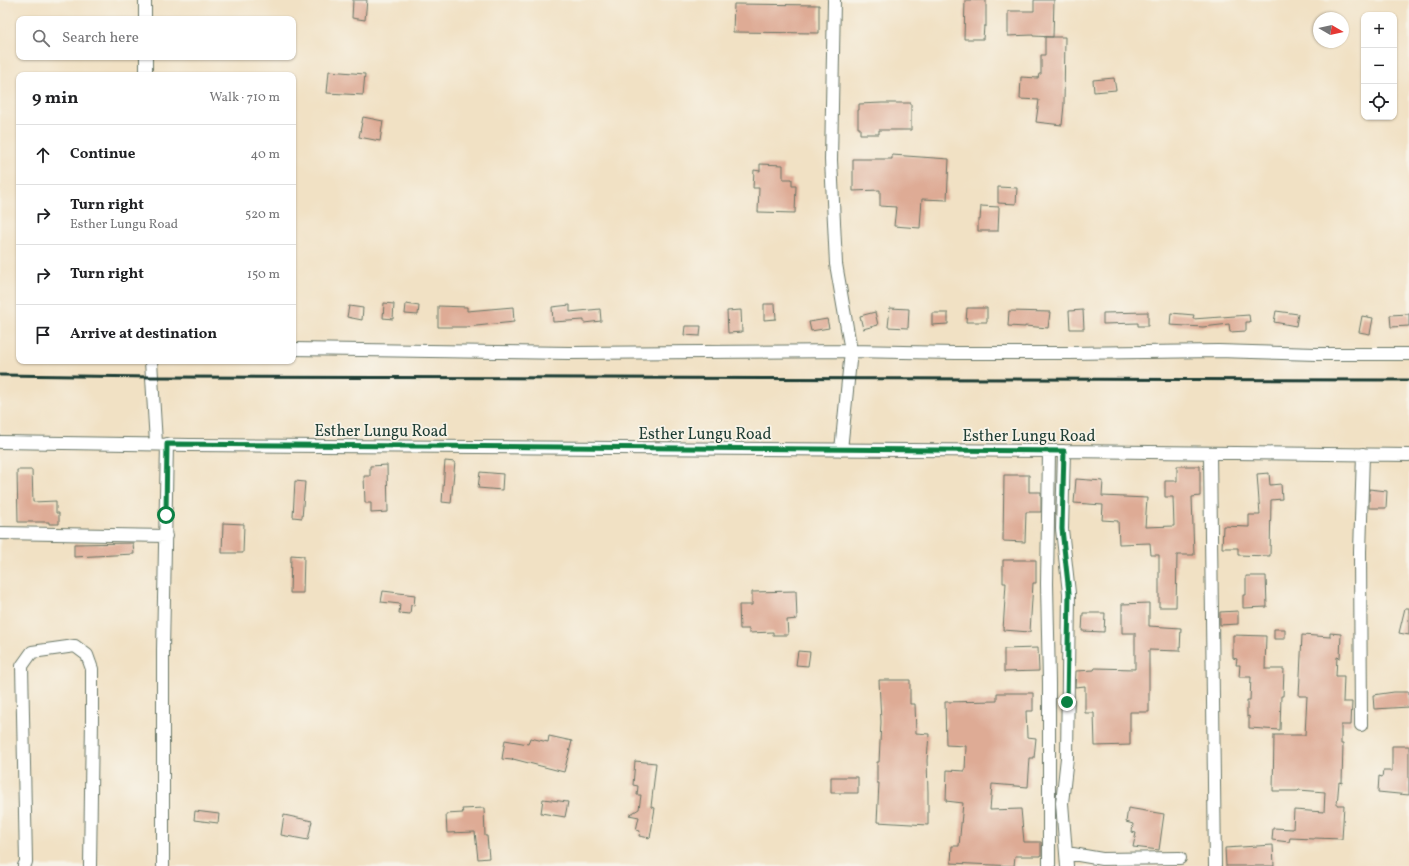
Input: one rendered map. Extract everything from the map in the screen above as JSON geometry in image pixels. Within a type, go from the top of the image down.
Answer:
[{"type":"street","points":[[145,0],[145,16]]},
{"type":"street","points":[[834,0],[831,160],[834,235],[836,264],[852,351],[841,450]]},
{"type":"street","points":[[146,60],[146,72]]},
{"type":"street","points":[[296,349],[570,353],[852,351],[955,354],[1218,351],[1316,354],[1409,354]]},
{"type":"street","points":[[151,364],[162,443],[166,536],[163,650],[163,866]]},
{"type":"street","name":"Esther Lungu Road","points":[[0,442],[1409,455]]},
{"type":"street","points":[[1049,451],[1047,584],[1050,698],[1049,866]]},
{"type":"street","points":[[1064,451],[1062,529],[1069,593],[1066,758],[1062,803],[1067,853],[1066,866]]},
{"type":"street","points":[[1210,453],[1215,866]]},
{"type":"street","points":[[1361,725],[1360,566],[1362,454]]},
{"type":"street","points":[[0,533],[166,536]]},
{"type":"street","points":[[24,866],[26,862],[22,666],[32,652],[75,646],[87,655],[92,669],[90,866]]},
{"type":"street","points":[[1067,853],[1102,859],[1180,858]]},
{"type":"building","points":[[353,0],[367,0],[365,20],[352,18]]},
{"type":"building","points":[[965,0],[986,0],[986,26],[984,26],[983,39],[964,39]]},
{"type":"building","points":[[1034,0],[1054,0],[1053,37],[1033,35],[1008,36],[1008,11],[1034,11]]},
{"type":"building","points":[[734,4],[819,5],[819,33],[733,32]]},
{"type":"building","points":[[1045,37],[1065,37],[1064,105],[1062,125],[1036,122],[1039,100],[1020,99],[1021,77],[1038,78],[1039,74],[1041,74],[1041,55],[1045,55]]},
{"type":"building","points":[[329,71],[365,74],[363,95],[327,93]]},
{"type":"building","points":[[1114,78],[1116,90],[1094,92],[1093,80]]},
{"type":"building","points":[[911,103],[911,130],[879,130],[879,134],[860,134],[860,128],[858,128],[859,104]]},
{"type":"building","points":[[363,117],[383,121],[380,141],[359,137]]},
{"type":"building","points":[[892,155],[949,159],[947,200],[922,199],[920,228],[894,226],[896,207],[880,206],[880,190],[853,191],[853,159],[892,159]]},
{"type":"building","points":[[760,164],[783,165],[783,179],[792,179],[792,186],[796,186],[795,213],[758,212],[759,188],[753,188],[754,170],[760,171]]},
{"type":"building","points":[[998,187],[1017,188],[1016,204],[998,203]]},
{"type":"building","points":[[981,206],[999,207],[998,231],[978,231],[978,220],[980,220]]},
{"type":"building","points":[[384,303],[394,304],[393,319],[383,318]]},
{"type":"building","points":[[406,304],[419,306],[418,315],[405,314]]},
{"type":"building","points":[[764,304],[775,304],[776,319],[764,320]]},
{"type":"building","points":[[570,305],[570,312],[600,309],[601,321],[584,323],[584,320],[553,322],[552,307]]},
{"type":"building","points":[[349,306],[363,308],[362,320],[347,317]]},
{"type":"building","points":[[438,306],[467,307],[467,311],[513,307],[514,322],[467,327],[438,327]]},
{"type":"building","points":[[890,308],[909,309],[908,328],[888,327]]},
{"type":"building","points":[[967,308],[987,308],[987,322],[966,322]]},
{"type":"building","points":[[741,310],[742,332],[728,333],[727,311]]},
{"type":"building","points":[[1083,310],[1084,329],[1070,329],[1069,311]]},
{"type":"building","points":[[1009,311],[1050,312],[1048,328],[1008,326]]},
{"type":"building","points":[[1276,311],[1298,314],[1296,326],[1274,322]]},
{"type":"building","points":[[875,312],[878,325],[863,329],[860,316]]},
{"type":"building","points":[[1148,312],[1148,326],[1138,326],[1138,323],[1103,324],[1103,313]]},
{"type":"building","points":[[932,313],[948,313],[948,324],[932,325]]},
{"type":"building","points":[[1171,313],[1194,315],[1193,319],[1249,315],[1250,322],[1246,322],[1246,331],[1230,332],[1229,324],[1203,327],[1170,325]]},
{"type":"building","points":[[1409,314],[1409,326],[1391,327],[1390,315]]},
{"type":"building","points":[[1362,316],[1373,318],[1370,334],[1359,332]]},
{"type":"building","points":[[827,319],[829,328],[811,331],[809,322]]},
{"type":"building","points":[[685,326],[701,326],[700,336],[684,335]]},
{"type":"building","points":[[445,461],[455,462],[451,503],[442,502]]},
{"type":"building","points":[[387,465],[388,512],[371,513],[371,503],[365,503],[364,476],[370,476],[370,466]]},
{"type":"building","points":[[1177,466],[1200,466],[1200,496],[1192,497],[1194,555],[1177,555],[1176,607],[1159,607],[1159,555],[1151,555],[1150,543],[1119,544],[1118,521],[1102,520],[1103,505],[1074,503],[1076,479],[1103,481],[1102,496],[1147,498],[1145,527],[1174,526],[1173,497],[1165,497],[1165,481],[1177,481]]},
{"type":"building","points":[[17,470],[32,470],[33,502],[56,501],[56,513],[59,513],[59,524],[49,524],[49,522],[18,522]]},
{"type":"building","points":[[480,472],[503,474],[502,490],[478,488]]},
{"type":"building","points":[[1269,473],[1270,485],[1281,484],[1282,499],[1271,500],[1270,556],[1238,555],[1238,548],[1222,548],[1223,526],[1249,527],[1249,515],[1260,515],[1257,474]]},
{"type":"building","points":[[1004,475],[1029,475],[1029,492],[1041,492],[1041,512],[1026,512],[1025,542],[1003,541]]},
{"type":"building","points":[[295,481],[305,482],[302,518],[293,517]]},
{"type":"building","points":[[1369,489],[1387,491],[1386,508],[1369,508]]},
{"type":"building","points":[[223,523],[244,524],[243,553],[222,553]]},
{"type":"building","points":[[133,543],[134,554],[74,557],[74,544]]},
{"type":"building","points":[[291,555],[304,556],[303,593],[290,593]]},
{"type":"building","points":[[1003,560],[1036,560],[1036,583],[1033,583],[1030,632],[1003,630],[1006,583],[1003,583]]},
{"type":"building","points":[[1246,576],[1266,576],[1267,607],[1243,608],[1243,595],[1246,595]]},
{"type":"building","points":[[383,591],[415,595],[414,606],[411,605],[410,614],[399,613],[400,604],[381,602]]},
{"type":"building","points":[[796,591],[797,619],[787,620],[788,635],[773,635],[773,632],[749,633],[749,629],[740,629],[739,605],[752,605],[752,592]]},
{"type":"building","points":[[1149,603],[1149,626],[1181,628],[1180,651],[1149,650],[1149,712],[1130,712],[1130,745],[1095,746],[1094,713],[1085,713],[1085,686],[1075,687],[1076,671],[1094,670],[1095,668],[1135,669],[1135,633],[1122,633],[1122,604]]},
{"type":"building","points":[[1405,608],[1409,608],[1409,635],[1399,633]]},
{"type":"building","points":[[1238,611],[1238,624],[1220,625],[1220,612]]},
{"type":"building","points":[[1083,613],[1105,613],[1104,632],[1082,631]]},
{"type":"building","points":[[1274,629],[1285,629],[1285,639],[1274,639]]},
{"type":"building","points":[[1330,633],[1341,634],[1340,658],[1337,657],[1336,676],[1344,676],[1343,702],[1352,702],[1351,725],[1341,725],[1341,744],[1343,744],[1342,783],[1339,782],[1337,805],[1344,805],[1342,839],[1290,838],[1289,842],[1272,840],[1273,828],[1293,829],[1294,810],[1324,812],[1325,792],[1299,790],[1273,791],[1274,735],[1305,735],[1307,696],[1299,696],[1302,635],[1330,637]]},
{"type":"building","points":[[1233,635],[1266,636],[1265,669],[1284,669],[1283,696],[1281,696],[1280,730],[1249,728],[1249,716],[1247,717],[1247,700],[1250,700],[1251,677],[1239,677],[1240,665],[1236,665],[1237,659],[1233,658]]},
{"type":"building","points":[[1038,648],[1039,671],[1004,672],[1004,649]]},
{"type":"building","points":[[798,651],[810,652],[808,666],[796,665]]},
{"type":"building","points":[[879,680],[910,680],[910,704],[915,704],[916,733],[929,734],[927,760],[928,825],[877,822],[879,783],[877,783],[877,762],[879,762],[881,722]]},
{"type":"building","points":[[1394,692],[1409,692],[1409,707],[1374,709],[1373,695]]},
{"type":"building","points":[[997,693],[1033,693],[1033,711],[1026,711],[1027,737],[1036,738],[1034,758],[1030,758],[1028,787],[992,784],[990,810],[1021,809],[1024,842],[1041,842],[1041,856],[1015,856],[1014,866],[951,863],[952,846],[959,846],[963,803],[946,801],[947,770],[965,771],[966,746],[946,745],[945,702],[997,701]]},
{"type":"building","points":[[549,736],[572,741],[564,772],[513,759],[502,759],[505,740],[528,744],[530,738],[548,742]]},
{"type":"building","points":[[1392,746],[1409,746],[1409,795],[1378,792],[1379,776],[1382,777],[1383,771],[1392,771]]},
{"type":"building","points":[[635,761],[656,763],[651,807],[655,808],[650,838],[639,836],[640,831],[636,830],[639,817],[629,815],[639,809],[641,795],[637,795],[638,786],[633,785]]},
{"type":"building","points":[[831,777],[858,777],[858,793],[831,793]]},
{"type":"building","points":[[543,799],[568,802],[565,817],[541,813]]},
{"type":"building","points":[[484,808],[485,836],[487,836],[489,858],[478,859],[475,832],[447,833],[446,814],[463,813],[462,809]]},
{"type":"building","points":[[1128,808],[1164,814],[1159,850],[1133,847],[1136,833],[1132,832],[1133,824],[1126,822]]},
{"type":"building","points":[[195,811],[219,814],[218,823],[194,820]]},
{"type":"building","points":[[284,815],[312,821],[308,840],[281,835]]},
{"type":"building","points":[[1273,845],[1274,866],[1226,866],[1225,848]]},
{"type":"railway","points":[[0,375],[152,377],[1409,380]]},
{"type":"route","points":[[166,515],[167,444],[1064,451],[1062,529],[1069,593],[1067,702]]}]
